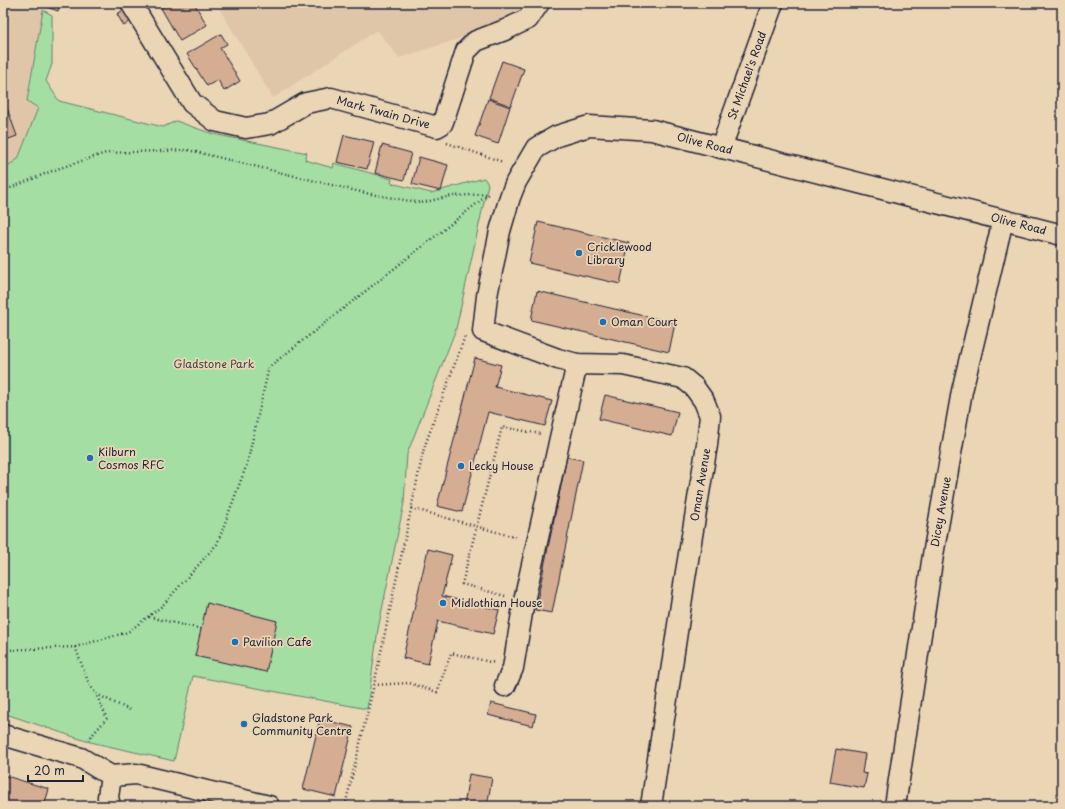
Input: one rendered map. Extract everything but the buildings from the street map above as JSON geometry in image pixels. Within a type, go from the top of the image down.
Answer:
[{"type":"street","name":"Mark Twain Drive","points":[[131,3],[192,103],[216,121],[246,128],[270,124],[306,103],[331,98],[437,127],[442,124],[444,119],[466,51],[476,41],[528,19],[539,3]]},
{"type":"street","name":"St Michael's Road","points":[[721,148],[772,3]]},
{"type":"street","name":"Olive Road","points":[[474,332],[488,296],[500,231],[516,182],[536,148],[557,136],[589,126],[652,130],[1062,235]]},
{"type":"street","name":"Dicey Avenue","points":[[896,806],[934,556],[962,392],[1003,220]]},
{"type":"street","name":"Oman Avenue","points":[[474,332],[577,364],[623,365],[683,378],[694,387],[701,396],[710,416],[707,445],[685,578],[651,806]]},
{"type":"street","points":[[509,677],[536,543],[577,364]]},
{"type":"street","points":[[3,734],[81,758],[111,776],[136,774],[270,806]]},
{"type":"street","points":[[110,806],[108,798],[111,776]]},
{"type":"path","points":[[437,127],[447,143],[503,162]]},
{"type":"path","points":[[3,191],[57,169],[106,153],[188,150],[365,193],[421,203],[451,196],[489,194],[269,367],[246,464],[217,544],[162,606],[128,632],[75,647],[3,650]]},
{"type":"path","points":[[345,806],[374,685],[424,448],[474,332]]},
{"type":"path","points":[[524,601],[462,584],[478,527],[502,427],[560,438]]},
{"type":"path","points":[[411,508],[536,543]]},
{"type":"path","points":[[148,616],[201,629]]},
{"type":"path","points":[[75,647],[89,684],[96,694],[107,718],[85,744]]},
{"type":"path","points":[[374,685],[409,683],[437,692],[451,653],[509,677]]},
{"type":"path","points":[[96,694],[130,710]]},
{"type":"shaded area","points":[[216,3],[527,3],[505,24],[399,58],[377,30],[273,98]]},
{"type":"shaded area","points":[[3,4],[43,10],[27,101],[38,108],[18,159],[3,169]]},
{"type":"green space","name":"Gladstone Park","points":[[43,10],[52,15],[52,64],[46,81],[59,101],[163,127],[176,121],[213,134],[307,153],[305,160],[333,168],[334,163],[392,179],[391,183],[431,193],[484,178],[488,184],[456,329],[407,454],[404,503],[378,629],[367,709],[193,676],[174,761],[86,741],[3,713],[3,169],[18,159],[38,108],[27,101]]},
{"type":"place","name":"Cricklewood Library","points":[[579,253]]},
{"type":"place","name":"Oman Court","points":[[603,322]]},
{"type":"place","name":"Kilburn Cosmos RFC","points":[[90,458]]},
{"type":"place","name":"Lecky House","points":[[461,466]]},
{"type":"place","name":"Midlothian House","points":[[443,603]]},
{"type":"place","name":"Pavilion Cafe","points":[[235,642]]},
{"type":"place","name":"Gladstone Park Community Centre","points":[[244,724]]}]
